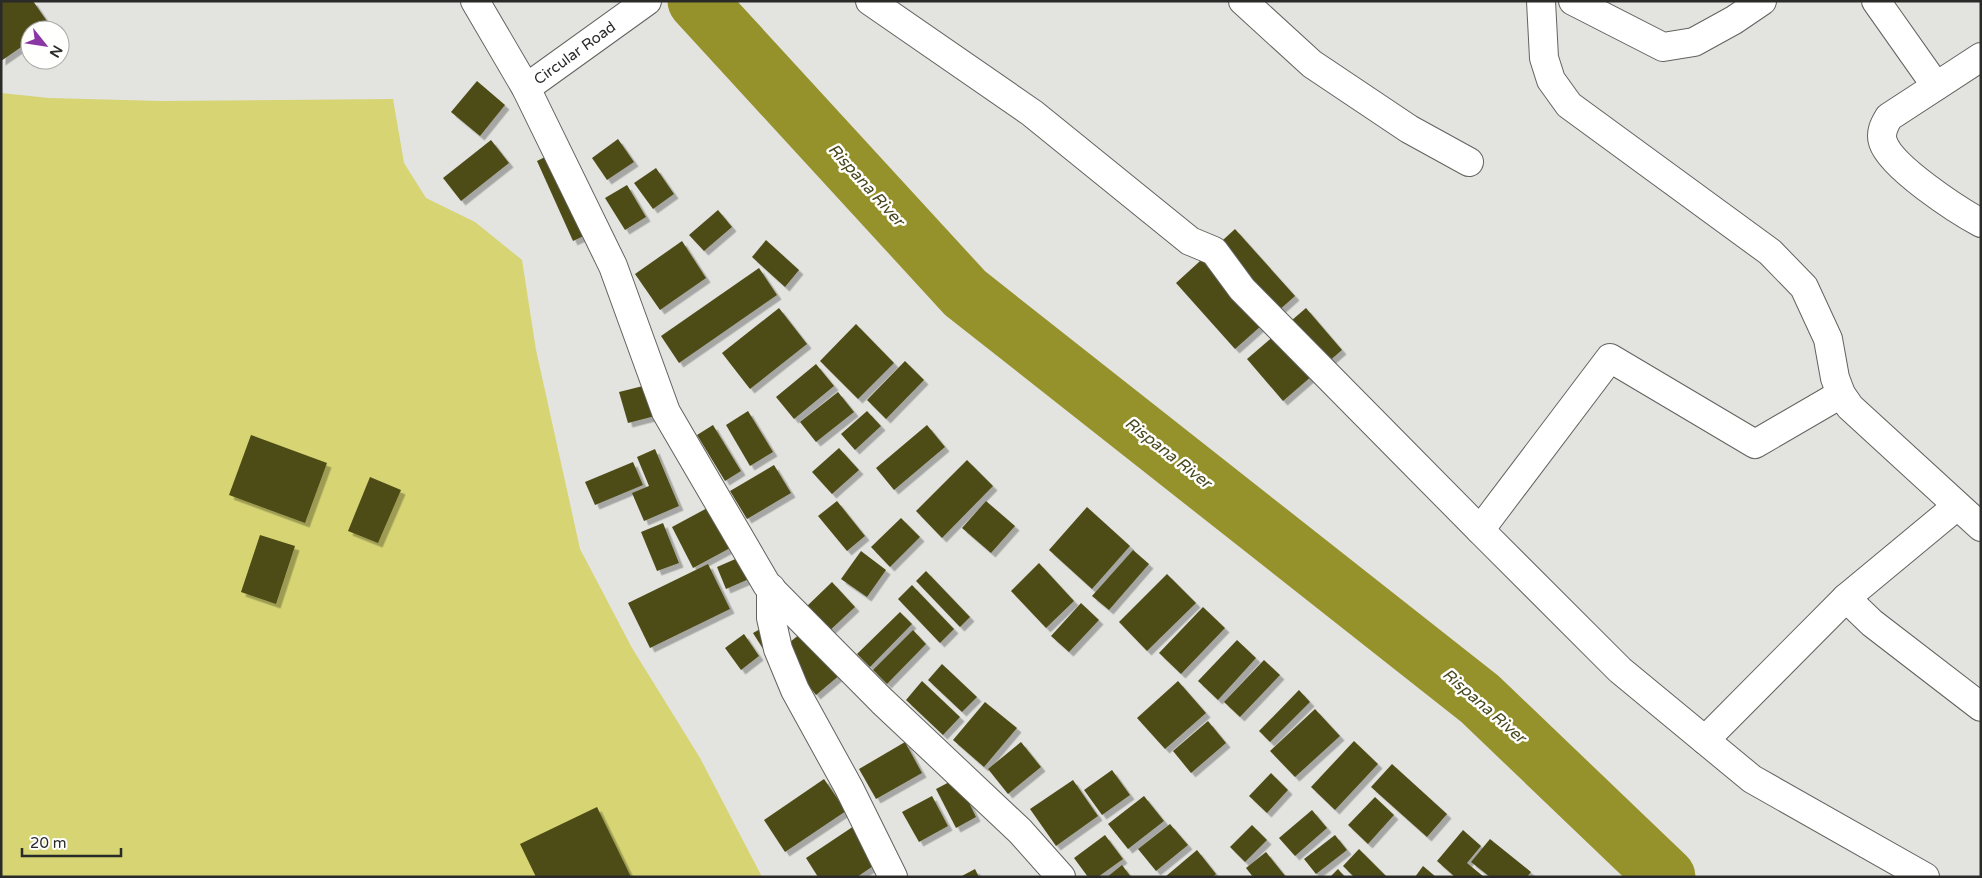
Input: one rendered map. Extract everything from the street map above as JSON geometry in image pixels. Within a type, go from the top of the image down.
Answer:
[{"type":"street","points":[[475,1],[526,88],[613,266],[666,412],[771,588],[882,701],[1020,830],[1060,877]]},
{"type":"street","name":"Circular Road","points":[[526,88],[647,1]]},
{"type":"street","points":[[870,1],[1032,113],[1190,241],[1214,251],[1242,289],[1620,670],[1752,779],[1925,877]]},
{"type":"street","points":[[1243,1],[1312,64],[1409,129],[1469,162]]},
{"type":"street","points":[[1541,1],[1544,58],[1551,80],[1569,105],[1770,252],[1804,287],[1828,339],[1835,378],[1841,394],[1850,407],[1981,527]]},
{"type":"street","points":[[1573,1],[1663,47],[1694,42],[1734,20],[1762,1]]},
{"type":"street","points":[[1876,1],[1936,86]]},
{"type":"street","points":[[1981,57],[1889,117],[1882,129],[1882,141],[1888,152],[1922,184],[1944,201],[1981,223]]},
{"type":"street","points":[[1480,530],[1610,358],[1755,444],[1841,394]]},
{"type":"street","points":[[1705,740],[1846,598],[1957,506]]},
{"type":"street","points":[[771,588],[771,618],[778,649],[795,690],[849,788],[893,877]]},
{"type":"street","points":[[1846,598],[1872,623],[1981,707]]},
{"type":"shaded area","points":[[1,93],[49,98],[161,101],[393,99],[404,163],[426,198],[475,222],[522,260],[536,350],[580,549],[632,648],[700,758],[762,877],[1,877]]},
{"type":"building","points":[[1,1],[33,1],[46,20],[20,20],[20,48],[1,61]]},
{"type":"building","points":[[477,81],[505,105],[480,136],[451,112]]},
{"type":"building","points":[[618,139],[634,162],[607,180],[592,158]]},
{"type":"building","points":[[491,140],[509,163],[461,201],[443,178]]},
{"type":"building","points":[[553,153],[590,233],[573,241],[537,161]]},
{"type":"building","points":[[656,168],[674,194],[653,209],[634,183]]},
{"type":"building","points":[[627,185],[646,217],[625,230],[605,198]]},
{"type":"building","points":[[718,210],[732,227],[704,251],[689,235]]},
{"type":"building","points":[[1235,229],[1295,296],[1235,349],[1176,283]]},
{"type":"building","points":[[766,240],[799,270],[785,287],[752,257]]},
{"type":"building","points":[[682,241],[706,278],[660,310],[635,274]]},
{"type":"building","points":[[759,268],[777,295],[679,363],[661,336]]},
{"type":"building","points":[[779,308],[807,344],[750,389],[722,353]]},
{"type":"building","points":[[1306,308],[1342,350],[1283,401],[1247,359]]},
{"type":"building","points":[[856,324],[894,363],[858,399],[820,361]]},
{"type":"building","points":[[905,361],[924,380],[886,419],[867,400]]},
{"type":"building","points":[[816,364],[834,386],[794,419],[776,397]]},
{"type":"building","points":[[647,385],[655,416],[628,423],[619,392]]},
{"type":"building","points":[[838,392],[854,412],[816,442],[800,422]]},
{"type":"building","points":[[748,411],[773,452],[750,466],[726,425]]},
{"type":"building","points":[[867,411],[881,426],[855,450],[841,434]]},
{"type":"building","points":[[713,425],[741,471],[725,481],[697,435]]},
{"type":"building","points":[[927,425],[945,447],[894,490],[876,468]]},
{"type":"building","points":[[251,435],[327,463],[305,523],[229,495]]},
{"type":"building","points":[[839,448],[859,470],[832,494],[812,472]]},
{"type":"building","points":[[655,449],[679,506],[644,521],[632,493],[649,486],[637,457]]},
{"type":"building","points":[[967,460],[993,486],[942,538],[916,511]]},
{"type":"building","points":[[633,462],[643,485],[595,505],[585,482]]},
{"type":"building","points":[[774,465],[791,493],[747,519],[730,491]]},
{"type":"building","points":[[370,477],[401,490],[378,543],[348,531]]},
{"type":"building","points":[[837,501],[865,536],[847,551],[818,516]]},
{"type":"building","points":[[986,501],[1015,526],[991,553],[962,528]]},
{"type":"building","points":[[711,506],[732,547],[693,568],[672,527]]},
{"type":"building","points":[[1087,507],[1130,546],[1092,589],[1049,550]]},
{"type":"building","points":[[901,518],[920,537],[890,567],[871,547]]},
{"type":"building","points":[[663,523],[679,563],[657,571],[641,532]]},
{"type":"building","points":[[260,535],[295,546],[276,604],[241,592]]},
{"type":"building","points":[[1133,550],[1149,564],[1109,610],[1092,596]]},
{"type":"building","points":[[861,551],[886,570],[867,597],[841,579]]},
{"type":"building","points":[[740,557],[749,579],[726,589],[717,567]]},
{"type":"building","points":[[1039,563],[1074,601],[1046,628],[1011,591]]},
{"type":"building","points":[[708,564],[730,609],[650,648],[628,603]]},
{"type":"building","points":[[926,571],[970,617],[960,627],[916,581]]},
{"type":"building","points":[[1167,574],[1196,603],[1147,651],[1119,622]]},
{"type":"building","points":[[832,582],[855,607],[827,633],[805,608]]},
{"type":"building","points":[[912,585],[954,629],[940,643],[898,599]]},
{"type":"building","points":[[1081,603],[1099,620],[1069,652],[1051,636]]},
{"type":"building","points":[[1203,607],[1225,628],[1181,674],[1159,653]]},
{"type":"building","points":[[900,612],[912,624],[870,667],[857,654]]},
{"type":"building","points":[[762,628],[768,657],[753,633]]},
{"type":"building","points":[[805,630],[841,674],[816,695],[780,650]]},
{"type":"building","points":[[913,630],[926,644],[887,684],[873,670]]},
{"type":"building","points":[[744,634],[759,656],[741,670],[725,648]]},
{"type":"building","points":[[1237,640],[1256,658],[1218,700],[1198,681]]},
{"type":"building","points":[[1264,660],[1280,675],[1240,717],[1224,702]]},
{"type":"building","points":[[942,664],[977,697],[962,712],[928,680]]},
{"type":"building","points":[[922,681],[960,717],[943,735],[906,700]]},
{"type":"building","points":[[1178,681],[1206,713],[1165,749],[1137,718]]},
{"type":"building","points":[[1299,690],[1310,702],[1270,742],[1259,731]]},
{"type":"building","points":[[985,702],[1017,728],[984,767],[953,740]]},
{"type":"building","points":[[1315,709],[1340,736],[1295,777],[1270,751]]},
{"type":"building","points":[[1208,721],[1226,743],[1191,773],[1173,751]]},
{"type":"building","points":[[1354,741],[1378,764],[1335,810],[1311,787]]},
{"type":"building","points":[[905,742],[922,773],[876,799],[859,769]]},
{"type":"building","points":[[1021,742],[1041,767],[1008,794],[988,769]]},
{"type":"building","points":[[1392,764],[1447,814],[1427,837],[1371,787]]},
{"type":"building","points":[[1112,770],[1130,795],[1102,815],[1084,790]]},
{"type":"building","points":[[1271,773],[1288,790],[1267,813],[1249,796]]},
{"type":"building","points":[[957,778],[976,817],[956,828],[936,789]]},
{"type":"building","points":[[824,779],[846,811],[785,852],[764,820]]},
{"type":"building","points":[[1073,780],[1098,816],[1056,846],[1030,809]]},
{"type":"building","points":[[932,796],[948,826],[919,842],[902,812]]},
{"type":"building","points":[[1144,796],[1164,821],[1128,849],[1108,824]]},
{"type":"building","points":[[1375,797],[1394,815],[1368,844],[1348,825]]},
{"type":"building","points":[[597,807],[631,877],[536,877],[520,844]]},
{"type":"building","points":[[1312,810],[1327,828],[1295,856],[1279,838]]},
{"type":"building","points":[[1170,824],[1188,845],[1156,871],[1138,849]]},
{"type":"building","points":[[1252,825],[1267,840],[1245,862],[1230,847]]},
{"type":"building","points":[[854,826],[879,862],[857,877],[818,877],[806,858]]},
{"type":"building","points":[[1463,830],[1481,846],[1467,863],[1484,877],[1455,877],[1437,861]]},
{"type":"building","points":[[1105,835],[1123,859],[1098,877],[1088,877],[1074,858]]},
{"type":"building","points":[[1335,835],[1347,850],[1316,874],[1304,859]]},
{"type":"building","points":[[1490,839],[1531,872],[1527,877],[1490,877],[1471,862]]},
{"type":"building","points":[[1359,849],[1387,877],[1354,877],[1343,866]]},
{"type":"building","points":[[1197,850],[1216,874],[1213,877],[1165,877]]},
{"type":"building","points":[[1266,852],[1286,877],[1253,877],[1246,868]]},
{"type":"building","points":[[1122,865],[1131,877],[1107,877]]},
{"type":"building","points":[[1423,866],[1436,877],[1415,877]]},
{"type":"building","points":[[975,869],[979,877],[960,877]]},
{"type":"building","points":[[1338,869],[1345,877],[1330,877]]},
{"type":"waterway","name":"Rispana River","points":[[697,1],[965,293],[1480,699],[1666,877]]}]
